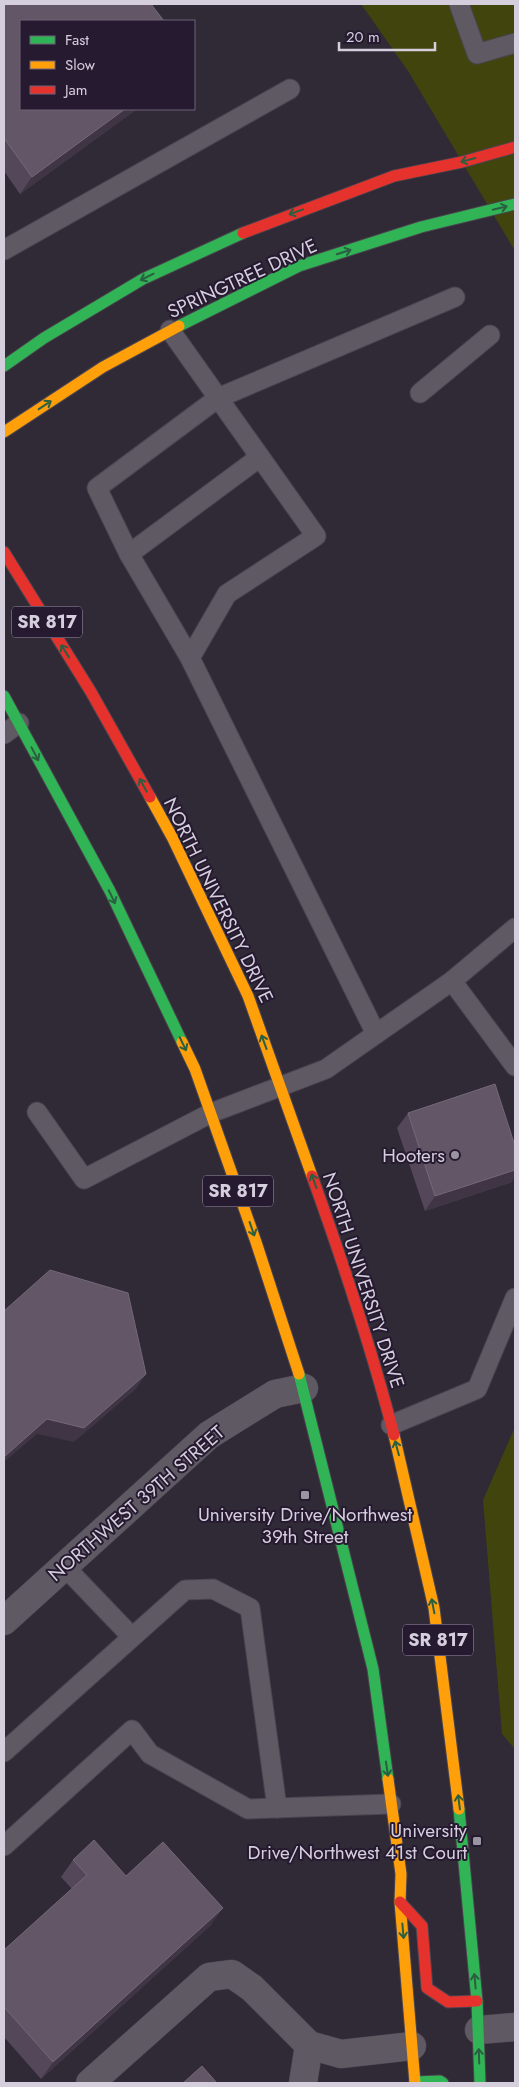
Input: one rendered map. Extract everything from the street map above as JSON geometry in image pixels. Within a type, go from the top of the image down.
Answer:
[{"type":"main road","name":"SPRINGTREE DRIVE","points":[[4,366],[44,338],[142,279],[261,225],[394,176],[462,162],[515,147]]},
{"type":"main road","name":"SPRINGTREE DRIVE","points":[[4,432],[103,368],[170,330],[299,266],[421,227],[515,204]]},
{"type":"main road","name":"NORTH UNIVERSITY DRIVE","points":[[4,552],[91,692],[172,836],[248,996],[342,1260],[391,1425],[434,1608],[460,1813],[477,2001],[480,2083]]},
{"type":"main road","name":"SR 817","points":[[4,696],[11,729],[110,891],[195,1069],[256,1242],[304,1388],[374,1669],[401,1874],[400,1902],[415,2082]]},
{"type":"main road","points":[[400,1902],[422,1926],[427,1988],[448,2002],[477,2001]]},
{"type":"main road","points":[[415,2082],[440,2081],[442,2083]]},
{"type":"street","name":"NORTHWEST 39TH STREET","points":[[4,1621],[209,1435],[275,1394],[304,1388]]},
{"type":"street","points":[[90,2083],[209,1977],[232,1974],[252,1988],[310,2045],[341,2054],[412,2046]]},
{"type":"street","points":[[479,2030],[515,2027]]},
{"type":"street","points":[[303,2083],[310,2045]]},
{"type":"lane","points":[[459,4],[477,54],[515,43]]},
{"type":"lane","points":[[4,250],[290,89]]},
{"type":"lane","points":[[376,1034],[190,658],[129,554],[97,488],[218,398],[455,297]]},
{"type":"lane","points":[[170,330],[316,536],[227,594],[190,658]]},
{"type":"lane","points":[[420,393],[490,336]]},
{"type":"lane","points":[[129,554],[260,457]]},
{"type":"lane","points":[[38,1112],[84,1179],[211,1113],[281,1088],[326,1069],[452,981],[515,928]]},
{"type":"lane","points":[[452,981],[515,1066]]},
{"type":"lane","points":[[391,1425],[477,1389],[515,1298]]},
{"type":"lane","points":[[64,1566],[132,1637]]},
{"type":"lane","points":[[4,1752],[185,1590],[213,1589],[250,1608],[277,1808]]},
{"type":"lane","points":[[4,1846],[132,1730],[150,1754],[248,1809],[391,1804]]},
{"type":"shaded area","points":[[361,4],[515,4],[515,251],[408,71]]},
{"type":"shaded area","points":[[515,1427],[515,1749],[502,1734],[483,1500]]},
{"type":"building","points":[[4,4],[151,4],[163,20],[20,20],[20,110],[124,110],[32,177],[4,138]]},
{"type":"building","name":"Hooters","points":[[495,1084],[515,1146],[515,1170],[435,1196],[408,1113]]},
{"type":"building","points":[[50,1270],[128,1293],[146,1374],[84,1428],[47,1419],[4,1457],[4,1311]]},
{"type":"building","points":[[94,1840],[126,1876],[163,1842],[223,1908],[53,2062],[4,2007],[4,1950],[87,1875],[73,1860]]},
{"type":"building","points":[[202,2066],[217,2083],[183,2083]]},
{"type":"traffic: fast","points":[[179,326],[299,266],[421,227],[515,204]]},
{"type":"traffic: fast","points":[[4,366],[44,338],[143,279],[243,233]]},
{"type":"traffic: fast","points":[[4,696],[110,891],[182,1042]]},
{"type":"traffic: fast","points":[[299,1374],[373,1669],[388,1779]]},
{"type":"traffic: fast","points":[[459,1809],[477,2001],[480,2083]]},
{"type":"traffic: fast","points":[[415,2082],[440,2081],[443,2083]]},
{"type":"traffic: slow","points":[[4,432],[103,367],[179,326]]},
{"type":"traffic: slow","points":[[150,797],[172,837],[248,996],[312,1176]]},
{"type":"traffic: slow","points":[[182,1042],[195,1069],[256,1242],[299,1374]]},
{"type":"traffic: slow","points":[[394,1435],[434,1608],[459,1809]]},
{"type":"traffic: slow","points":[[388,1779],[401,1874],[400,1902],[415,2083]]},
{"type":"traffic: jam","points":[[243,233],[394,176],[462,162],[515,147]]},
{"type":"traffic: jam","points":[[4,552],[91,692],[150,797]]},
{"type":"traffic: jam","points":[[312,1176],[356,1305],[394,1435]]},
{"type":"traffic: jam","points":[[400,1902],[422,1926],[427,1988],[448,2002],[477,2001]]},
{"type":"place","name":"Hooters","points":[[455,1155]]},
{"type":"place","name":"University Drive/Northwest 39th Street","points":[[305,1495]]},
{"type":"place","name":"University Drive/Northwest 41st Court","points":[[477,1841]]}]
